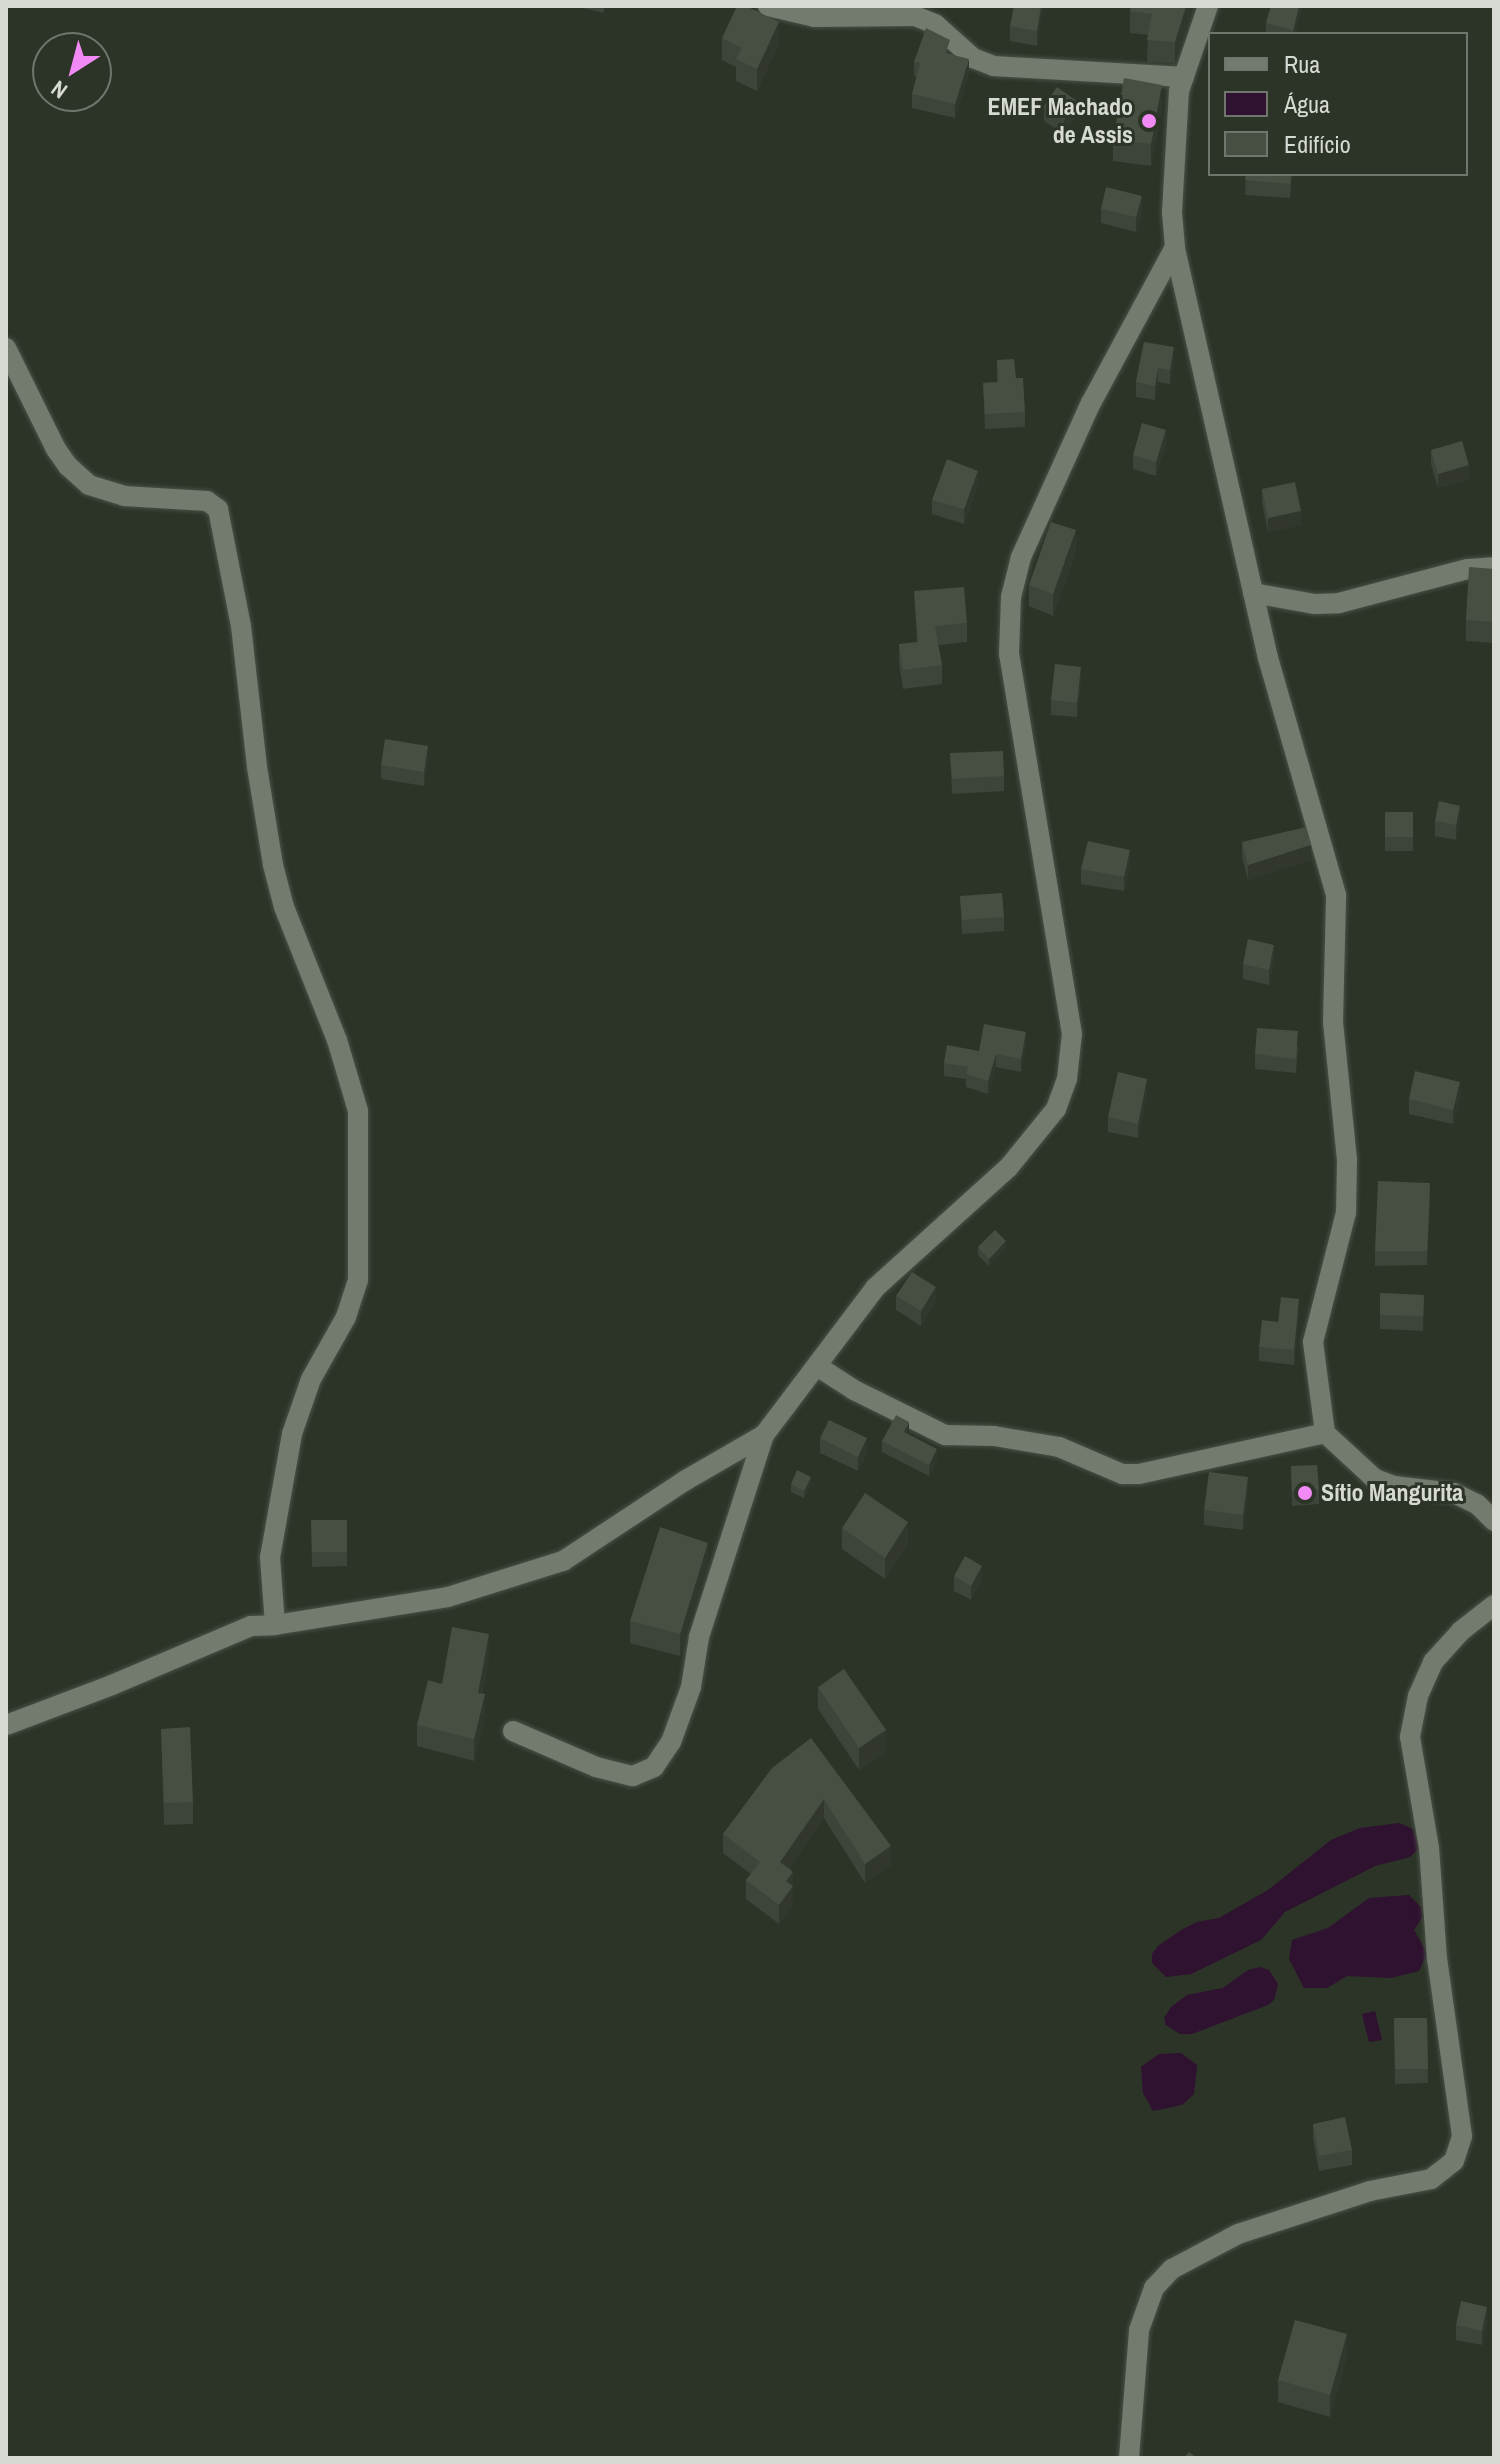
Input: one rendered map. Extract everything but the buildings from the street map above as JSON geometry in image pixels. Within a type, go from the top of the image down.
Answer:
[{"type":"street","points":[[768,6],[814,17],[915,16],[935,24],[973,58],[994,66],[1184,77]]},
{"type":"street","points":[[1208,6],[1184,77],[1175,126],[1175,247],[1253,593],[1336,895],[1333,1022],[1347,1173],[1343,1225],[1313,1342],[1325,1433],[1375,1479],[1394,1486],[1454,1493],[1477,1504],[1494,1521]]},
{"type":"street","points":[[513,1731],[596,1767],[633,1776],[654,1767],[671,1742],[691,1687],[699,1637],[764,1435],[875,1288],[1033,1141],[1056,1109],[1067,1079],[1072,1034],[1009,654],[1011,597],[1021,557],[1091,403],[1175,247]]},
{"type":"street","points":[[6,348],[56,449],[68,466],[89,485],[124,496],[207,501],[218,509],[241,626],[257,767],[273,865],[284,907],[337,1040],[358,1111],[358,1280],[346,1317],[311,1379],[292,1434],[270,1557],[275,1625]]},
{"type":"street","points":[[1253,593],[1315,604],[1339,603],[1468,569],[1494,567]]},
{"type":"street","points":[[817,1366],[854,1390],[945,1435],[994,1436],[1059,1447],[1122,1474],[1139,1474],[1325,1433]]},
{"type":"street","points":[[6,1725],[112,1685],[251,1626],[275,1625],[448,1597],[537,1572],[563,1561],[686,1480],[764,1435]]},
{"type":"street","points":[[1129,2458],[1139,2330],[1154,2288],[1172,2269],[1238,2234],[1370,2191],[1431,2179],[1454,2161],[1462,2136],[1437,1959],[1429,1848],[1410,1737],[1418,1696],[1433,1662],[1461,1631],[1494,1605]]},
{"type":"water","points":[[1399,1823],[1413,1829],[1419,1848],[1410,1857],[1375,1866],[1285,1912],[1261,1940],[1191,1974],[1166,1977],[1152,1963],[1152,1954],[1158,1946],[1181,1930],[1197,1922],[1219,1918],[1268,1890],[1331,1840],[1360,1828]]},
{"type":"water","points":[[1409,1895],[1421,1907],[1423,1916],[1414,1930],[1427,1953],[1419,1971],[1391,1978],[1347,1976],[1327,1988],[1304,1988],[1289,1959],[1292,1940],[1328,1928],[1369,1898]]},
{"type":"water","points":[[1260,1967],[1269,1970],[1278,1984],[1274,2000],[1268,2005],[1192,2034],[1180,2034],[1166,2025],[1164,2018],[1171,2007],[1187,1995],[1223,1988],[1248,1970]]},
{"type":"water","points":[[1375,2011],[1382,2040],[1369,2042],[1362,2014]]},
{"type":"water","points":[[1181,2053],[1197,2065],[1194,2094],[1182,2105],[1153,2111],[1143,2093],[1141,2067],[1159,2054]]},
{"type":"place","name":"EMEF Machado de Assis","points":[[1149,121]]},
{"type":"place","name":"Sítio Mangurita","points":[[1305,1493]]}]
